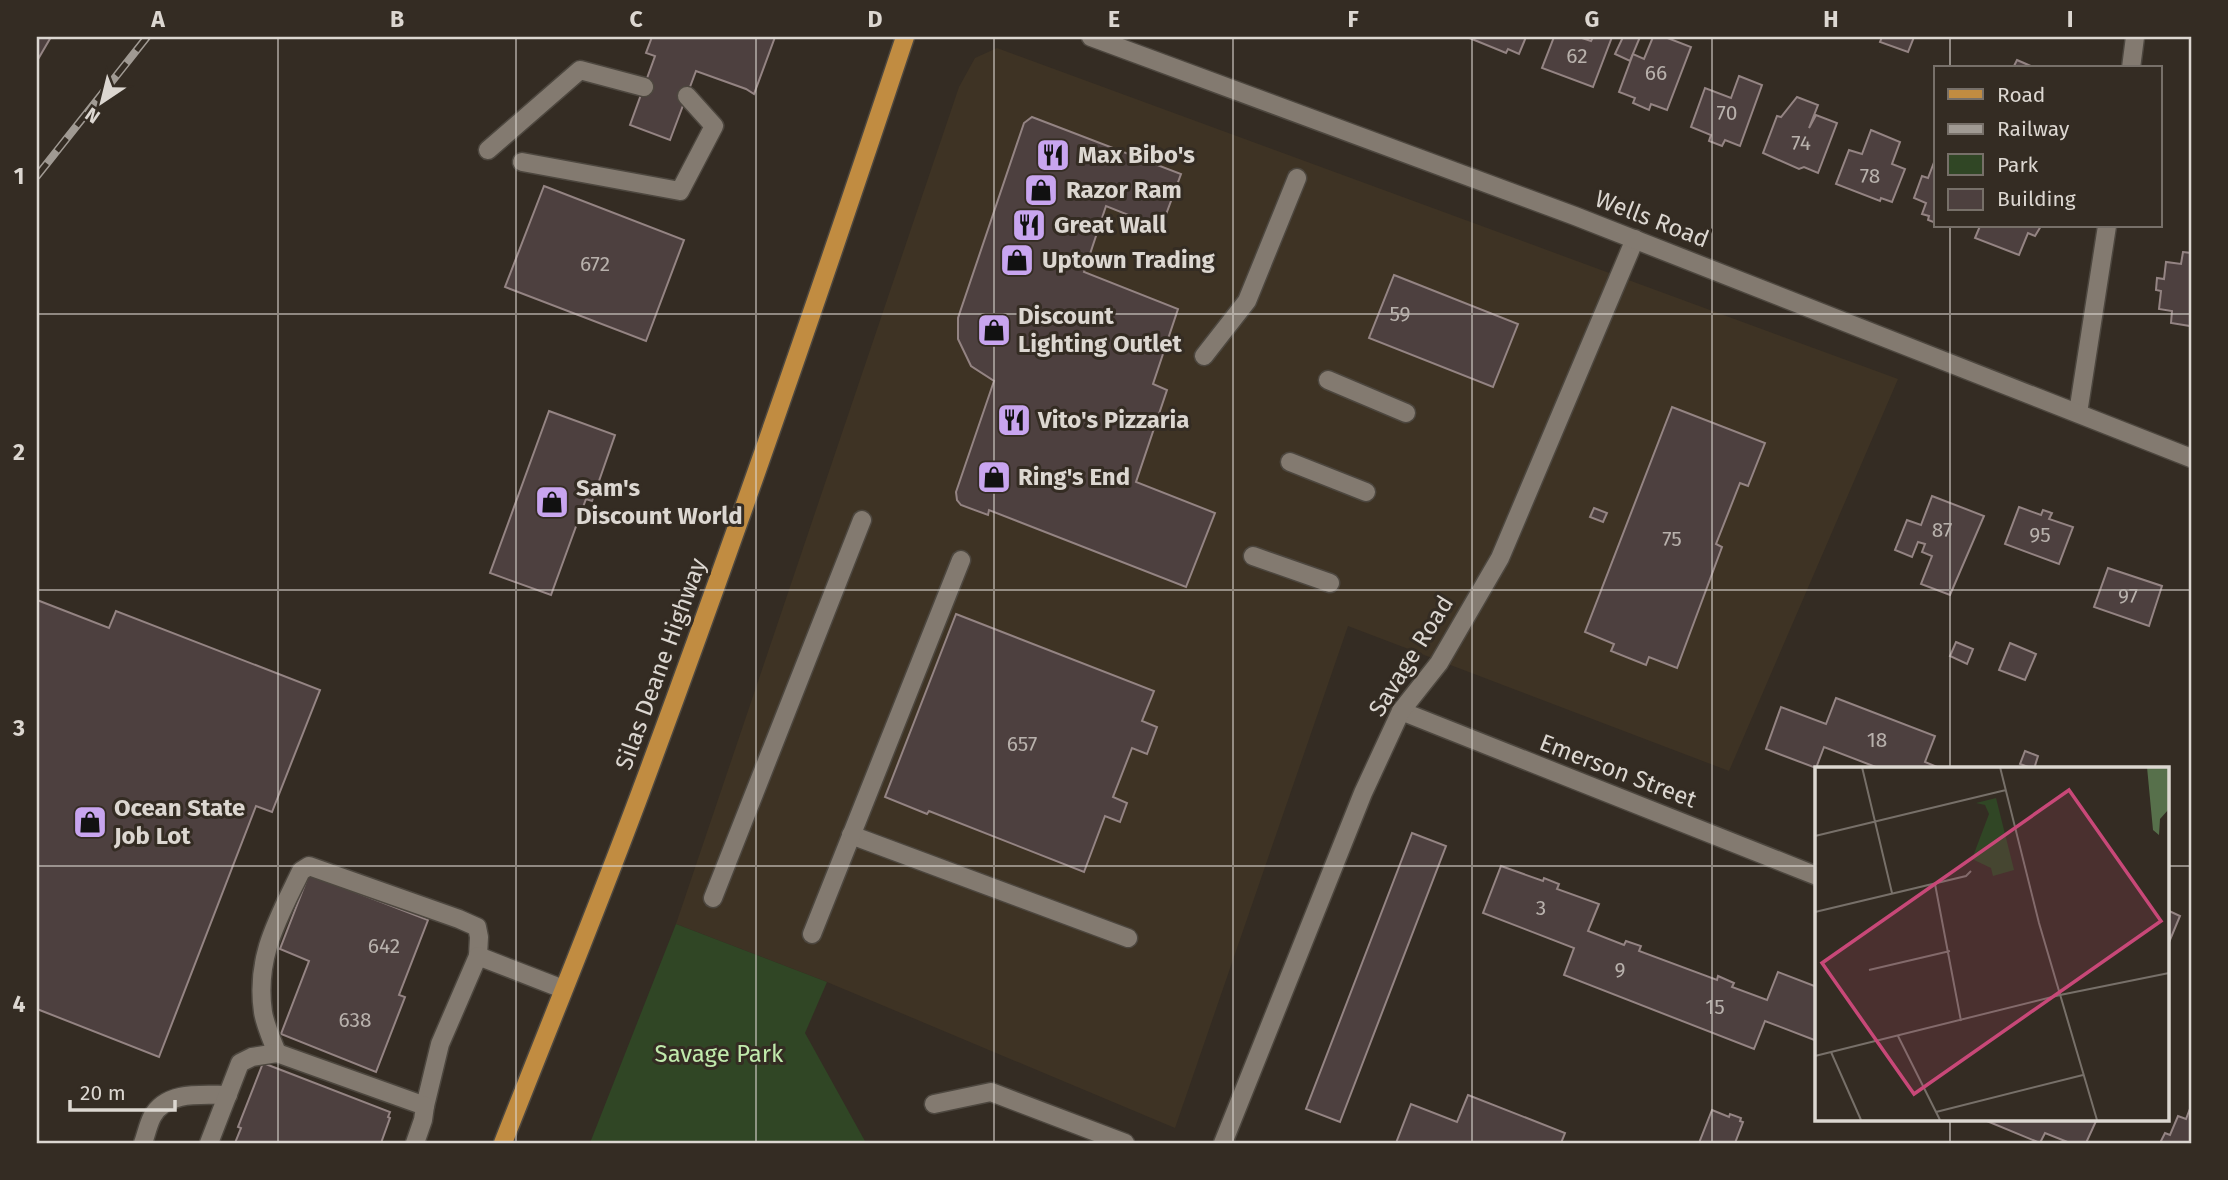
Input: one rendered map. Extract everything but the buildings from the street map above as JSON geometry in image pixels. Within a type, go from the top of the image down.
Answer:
[{"type":"main road","name":"Silas Deane Highway","points":[[503,1143],[640,793],[797,362],[905,37]]},
{"type":"street","name":"Wells Road","points":[[1091,37],[1635,239],[2191,458]]},
{"type":"street","points":[[2131,66],[2135,37]]},
{"type":"street","points":[[488,150],[580,70],[644,87]]},
{"type":"street","points":[[522,162],[680,191],[714,126],[687,96]]},
{"type":"street","points":[[1204,356],[1247,301],[1297,178]]},
{"type":"street","points":[[2078,413],[2107,228]]},
{"type":"street","name":"Savage Road","points":[[1223,1143],[1363,793],[1401,711],[1439,663],[1500,558],[1635,239]]},
{"type":"street","points":[[1328,380],[1406,412]]},
{"type":"street","points":[[1290,462],[1366,492]]},
{"type":"street","points":[[713,898],[862,520]]},
{"type":"street","points":[[1252,556],[1330,583]]},
{"type":"street","points":[[812,934],[961,560]]},
{"type":"street","name":"Emerson Street","points":[[1401,711],[1815,875]]},
{"type":"street","points":[[851,835],[1128,938]]},
{"type":"street","points":[[277,1054],[263,1012],[263,965],[267,943],[301,871],[309,866],[477,927],[478,956],[440,1044],[423,1121],[415,1143]]},
{"type":"street","points":[[478,956],[564,989]]},
{"type":"street","points":[[209,1143],[240,1063],[252,1058],[277,1054],[425,1105]]},
{"type":"street","points":[[934,1104],[991,1092],[1125,1143]]},
{"type":"street","points":[[143,1143],[153,1115],[163,1104],[185,1095],[228,1095]]},
{"type":"shaded area","points":[[997,48],[1898,379],[1729,771],[1348,626],[1175,1128],[827,982],[676,924],[959,87],[975,58]]},
{"type":"green space","name":"Savage Park","points":[[676,924],[827,982],[805,1033],[866,1143],[590,1143]]},
{"type":"railway","points":[[37,176],[147,37]]},
{"type":"place","name":"Max Bibo's","points":[[1053,155]]},
{"type":"place","name":"Razor Ram","points":[[1041,190]]},
{"type":"place","name":"Great Wall","points":[[1029,225]]},
{"type":"place","name":"Uptown Trading","points":[[1017,260]]},
{"type":"place","name":"Discount Lighting Outlet","points":[[994,330]]},
{"type":"place","name":"Vito's Pizzaria","points":[[1014,420]]},
{"type":"place","name":"Ring's End","points":[[994,477]]},
{"type":"place","name":"Sam's Discount World","points":[[552,502]]},
{"type":"place","name":"Ocean State Job Lot","points":[[90,822]]}]
